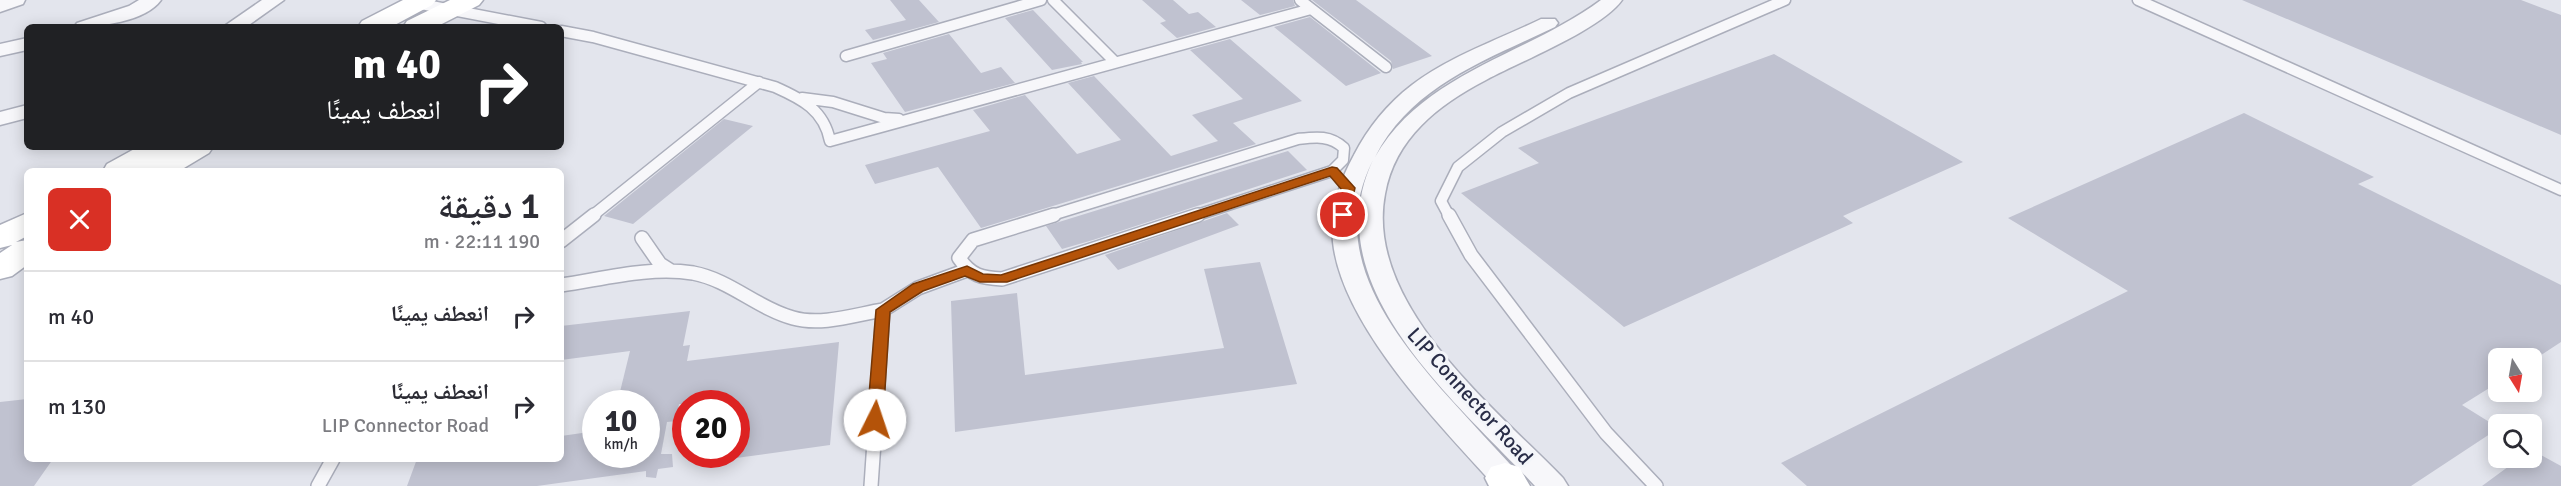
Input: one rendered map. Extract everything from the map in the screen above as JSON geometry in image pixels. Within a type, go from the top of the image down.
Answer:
[{"type":"main road","points":[[379,24],[418,10],[460,5]]},
{"type":"main road","points":[[123,168],[155,150]]},
{"type":"main road","points":[[162,168],[193,150]]},
{"type":"main road","points":[[0,238],[24,225]]},
{"type":"main road","points":[[0,268],[24,252]]},
{"type":"street","points":[[0,6],[16,0]]},
{"type":"street","points":[[93,24],[136,9],[152,0]]},
{"type":"street","points":[[238,24],[275,0]]},
{"type":"street","name":"LIP Connector Road","points":[[1509,483],[1397,354],[1372,318],[1357,287],[1346,252],[1340,180],[1359,160],[1396,108],[1426,85],[1463,63],[1565,15],[1587,0]]},
{"type":"street","name":"LIP Connector Road","points":[[1553,486],[1429,355],[1399,315],[1380,278],[1372,251],[1369,220],[1372,192],[1390,147],[1410,123],[1432,104],[1468,81],[1562,34],[1613,0]]},
{"type":"street","points":[[0,50],[24,45]]},
{"type":"street","points":[[0,119],[24,112]]},
{"type":"lane","points":[[846,56],[1041,0]]},
{"type":"lane","points":[[1053,0],[1115,62]]},
{"type":"lane","points":[[1300,0],[1386,67]]},
{"type":"lane","points":[[1656,486],[1606,432],[1538,344],[1471,255],[1440,201],[1458,167],[1502,132],[1569,93],[1785,0]]},
{"type":"lane","points":[[2138,0],[2561,190]]},
{"type":"lane","points":[[460,5],[531,24]]},
{"type":"lane","points":[[564,32],[593,37],[759,82],[798,97],[818,110],[826,124],[830,141],[1311,9]]},
{"type":"lane","points":[[564,239],[759,82]]},
{"type":"lane","points":[[798,97],[833,102],[884,118],[906,120]]},
{"type":"lane","points":[[1298,139],[1334,139],[1344,148],[1340,180],[1002,279],[980,278],[967,270],[959,258],[973,240],[1298,139]]},
{"type":"lane","points":[[642,238],[660,264],[671,271]]},
{"type":"lane","points":[[564,285],[671,271],[706,276],[767,306],[804,320],[831,319],[883,310],[918,288],[967,270]]},
{"type":"lane","points":[[871,486],[883,310]]},
{"type":"lane","points":[[318,486],[331,462]]},
{"type":"building","points":[[890,0],[919,0],[939,22],[873,40],[865,30],[906,20]]},
{"type":"building","points":[[1142,0],[1173,0],[1189,14],[1198,12],[1216,27],[1177,38],[1160,23],[1166,21]]},
{"type":"building","points":[[1241,0],[1293,0],[1295,6],[1260,15]]},
{"type":"building","points":[[1312,0],[1356,0],[1432,56],[1393,69],[1391,61]]},
{"type":"building","points":[[2242,0],[2521,0],[2561,15],[2561,135]]},
{"type":"building","points":[[1033,10],[1083,62],[1082,64],[1052,70],[1005,18]]},
{"type":"building","points":[[1310,17],[1381,73],[1346,86],[1274,27]]},
{"type":"building","points":[[949,34],[981,73],[1001,67],[1015,83],[905,112],[871,63],[887,59],[883,53]]},
{"type":"building","points":[[1230,39],[1302,101],[1233,123],[1256,144],[981,228],[938,167],[875,184],[865,165],[990,131],[973,110],[1025,95],[1077,154],[1121,140],[1068,83],[1094,76],[1171,156],[1218,141],[1192,115],[1243,99],[1190,50]]},
{"type":"building","points":[[1774,54],[1963,162],[1843,216],[1853,223],[1624,327],[1461,193],[1539,163],[1518,148]]},
{"type":"building","points":[[2244,113],[2374,177],[2358,184],[2561,285],[2561,342],[2542,354],[2542,348],[2488,348],[2488,389],[2462,405],[2488,421],[2488,435],[2411,486],[1807,486],[1781,463],[2128,291],[2008,218]]},
{"type":"building","points":[[724,119],[753,126],[633,224],[604,216]]},
{"type":"building","points":[[1288,151],[1307,170],[1093,240],[1062,249],[1046,226]]},
{"type":"building","points":[[1227,213],[1239,225],[1118,270],[1105,255]]},
{"type":"building","points":[[1260,262],[1297,384],[955,432],[951,301],[1017,293],[1025,375],[1224,348],[1204,269]]},
{"type":"building","points":[[690,311],[683,346],[690,345],[687,361],[839,342],[830,445],[750,456],[750,390],[672,390],[672,421],[667,422],[661,454],[672,454],[672,467],[658,469],[656,478],[646,477],[646,471],[537,486],[407,486],[416,462],[564,462],[564,436],[582,433],[582,468],[660,468],[660,390],[620,390],[630,351],[564,360],[564,326]]},
{"type":"building","points":[[24,399],[24,462],[51,462],[34,486],[0,486],[0,402]]},
{"type":"building","points":[[2542,456],[2561,466],[2561,486],[2482,486],[2506,468],[2542,468]]},
{"type":"route","points":[[875,420],[883,310],[918,288],[967,270],[968,273],[980,278],[1002,279],[1332,171],[1348,188],[1343,215]]}]
